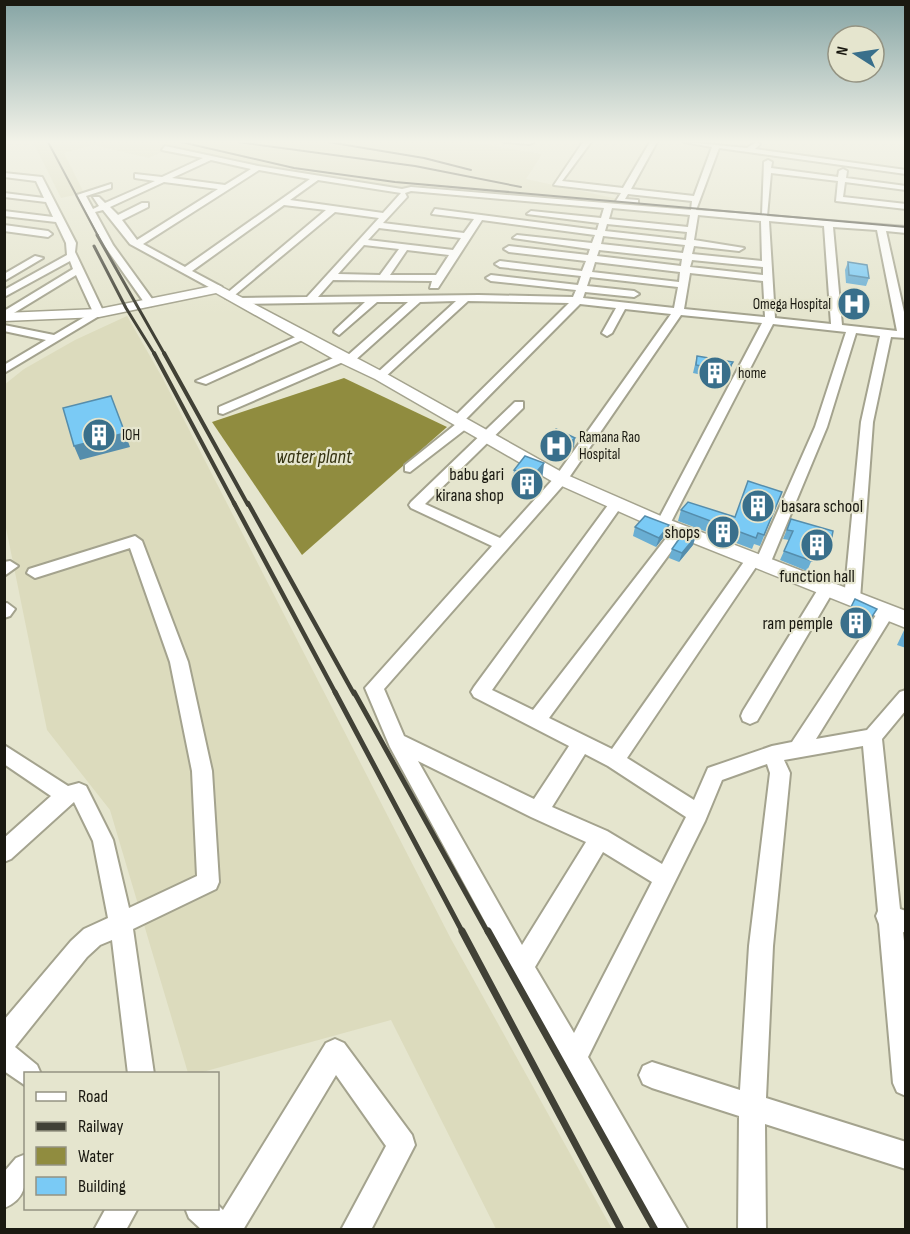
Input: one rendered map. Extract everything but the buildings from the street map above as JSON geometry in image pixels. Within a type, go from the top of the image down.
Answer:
[{"type":"main road","points":[[4,316],[99,313],[150,303],[229,295],[380,376],[561,479],[679,531],[906,620]]},
{"type":"street","points":[[4,220],[10,213],[44,200],[41,200]]},
{"type":"street","points":[[4,370],[99,313],[72,256],[71,243],[49,200]]},
{"type":"street","points":[[84,200],[109,245],[150,303]]},
{"type":"street","points":[[86,203],[95,200]]},
{"type":"street","points":[[97,200],[117,219],[137,244],[229,295],[310,300],[479,298],[623,304],[676,303],[770,319],[904,335],[881,229]]},
{"type":"street","points":[[91,213],[121,200]]},
{"type":"street","points":[[137,244],[208,200]]},
{"type":"street","points":[[185,271],[286,200]]},
{"type":"street","points":[[310,300],[400,200]]},
{"type":"street","points":[[422,230],[445,200]]},
{"type":"street","points":[[455,200],[531,213],[603,222],[769,279]]},
{"type":"street","points":[[464,200],[531,213],[599,233],[769,266]]},
{"type":"street","points":[[621,200],[828,225],[906,230]]},
{"type":"street","points":[[674,1230],[522,967],[397,741],[374,688],[500,544],[561,479],[676,303],[683,285],[698,200]]},
{"type":"street","points":[[663,524],[770,319],[766,200]]},
{"type":"street","points":[[844,200],[906,207]]},
{"type":"street","points":[[283,202],[385,216]]},
{"type":"street","points":[[117,219],[146,205]]},
{"type":"street","points":[[435,212],[479,217],[609,206],[695,207]]},
{"type":"street","points":[[410,468],[460,423],[577,301],[609,206]]},
{"type":"street","points":[[229,295],[333,209]]},
{"type":"street","points":[[10,213],[59,220]]},
{"type":"street","points":[[479,298],[531,213]]},
{"type":"street","points":[[223,411],[345,359],[421,299],[439,278],[479,217]]},
{"type":"street","points":[[765,217],[906,224]]},
{"type":"street","points":[[376,225],[467,236]]},
{"type":"street","points":[[828,225],[837,328]]},
{"type":"street","points":[[4,228],[48,234]]},
{"type":"street","points":[[517,238],[595,246],[688,250]]},
{"type":"street","points":[[361,242],[455,253]]},
{"type":"street","points":[[383,277],[405,247]]},
{"type":"street","points":[[509,249],[590,259],[739,248]]},
{"type":"street","points":[[4,294],[72,256]]},
{"type":"street","points":[[4,278],[38,258]]},
{"type":"street","points":[[500,264],[683,285]]},
{"type":"street","points":[[4,316],[79,269]]},
{"type":"street","points":[[330,277],[439,278]]},
{"type":"street","points":[[491,278],[647,296]]},
{"type":"street","points":[[380,376],[466,298]]},
{"type":"street","points":[[339,332],[374,300]]},
{"type":"street","points":[[607,333],[623,304]]},
{"type":"street","points":[[4,328],[56,339]]},
{"type":"street","points":[[615,760],[757,562],[821,427],[852,330]]},
{"type":"street","points":[[852,600],[867,422],[886,333]]},
{"type":"street","points":[[202,381],[304,337]]},
{"type":"street","points":[[4,357],[21,360]]},
{"type":"street","points":[[500,544],[416,505],[519,405]]},
{"type":"street","points":[[616,504],[480,692],[615,760],[698,814]]},
{"type":"street","points":[[536,721],[679,531]]},
{"type":"street","points":[[4,1040],[79,949],[92,937],[208,882],[202,771],[179,662],[135,542],[35,573]]},
{"type":"street","points":[[750,716],[826,590]]},
{"type":"street","points":[[798,750],[886,613]]},
{"type":"street","points":[[574,1059],[698,814],[715,774],[772,754],[872,737],[906,697]]},
{"type":"street","points":[[872,737],[896,919],[906,1083]]},
{"type":"street","points":[[397,741],[538,811],[600,838],[666,878]]},
{"type":"street","points":[[538,811],[582,743]]},
{"type":"street","points":[[4,753],[66,795]]},
{"type":"street","points":[[752,1230],[752,1108],[761,946],[780,773],[772,754]]},
{"type":"street","points":[[4,852],[66,795],[79,792],[103,840],[121,925],[141,1072]]},
{"type":"street","points":[[522,967],[600,838]]},
{"type":"street","points":[[200,1210],[226,1230],[335,1052],[402,1145],[356,1230]]},
{"type":"street","points":[[4,1054],[26,1072]]},
{"type":"street","points":[[652,1075],[906,1156]]},
{"type":"street","points":[[4,1194],[24,1170]]},
{"type":"street","points":[[108,1230],[123,1210]]},
{"type":"shaded area","points":[[547,200],[618,200],[851,223]]},
{"type":"shaded area","points":[[127,316],[162,377],[451,939],[612,1229],[496,1229],[391,1020],[203,1072],[188,1072],[110,810],[47,730],[5,523],[4,385],[24,369],[75,340]]},
{"type":"water","name":"water plant","points":[[344,378],[447,427],[302,555],[212,422]]},
{"type":"railway","points":[[79,200],[98,236]]},
{"type":"railway","points":[[595,200],[906,227]]},
{"type":"railway","points":[[97,235],[165,355]]},
{"type":"railway","points":[[94,246],[126,308],[155,355]]},
{"type":"railway","points":[[154,353],[235,505]]},
{"type":"railway","points":[[164,353],[248,505]]},
{"type":"railway","points":[[234,503],[336,694]]},
{"type":"railway","points":[[248,503],[354,694]]},
{"type":"railway","points":[[335,692],[463,933]]},
{"type":"railway","points":[[354,692],[488,933]]},
{"type":"railway","points":[[462,931],[621,1230]]},
{"type":"railway","points":[[488,931],[655,1230]]},
{"type":"place","name":"Omega Hospital","points":[[854,304]]},
{"type":"place","name":"home","points":[[715,373]]},
{"type":"place","name":"IOH","points":[[99,435]]},
{"type":"place","name":"Ramana Rao Hospital","points":[[556,446]]},
{"type":"place","name":"babu gari kirana shop","points":[[527,484]]},
{"type":"place","name":"basara school","points":[[758,506]]},
{"type":"place","name":"shops","points":[[723,532]]},
{"type":"place","name":"function hall","points":[[817,545]]},
{"type":"place","name":"ram pemple","points":[[856,623]]}]
